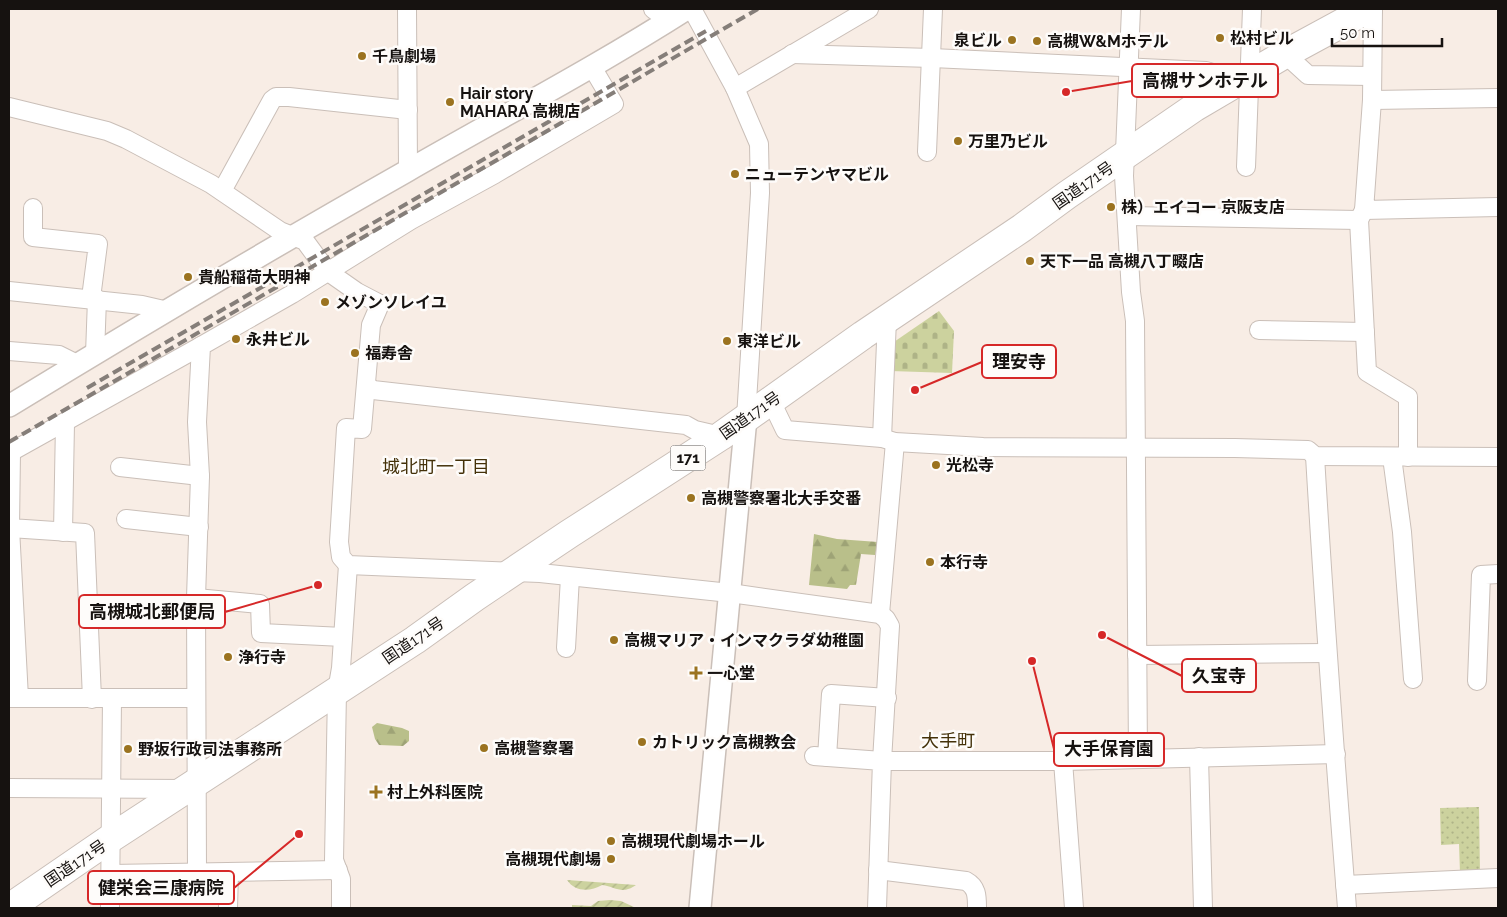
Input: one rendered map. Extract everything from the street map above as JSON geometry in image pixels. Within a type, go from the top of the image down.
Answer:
[{"type":"highway","name":"国道171号","points":[[9,908],[111,838],[337,691],[721,436],[1195,107],[1285,54],[1368,9]]},
{"type":"street","points":[[406,9],[408,170]]},
{"type":"street","points":[[9,406],[294,236],[408,170],[592,68],[661,15],[687,9]]},
{"type":"street","points":[[692,9],[735,88],[760,144],[760,193],[746,418],[700,908]]},
{"type":"street","points":[[735,88],[869,9]]},
{"type":"street","points":[[927,152],[933,9]]},
{"type":"street","points":[[1131,9],[1124,176],[1131,292],[1135,322],[1138,759]]},
{"type":"street","points":[[1246,167],[1245,78],[1252,9]]},
{"type":"street","points":[[1373,9],[1372,100],[1362,215],[1368,372],[1408,396],[1400,457],[1402,532],[1413,679]]},
{"type":"street","points":[[792,54],[932,58],[1206,71],[1245,78]]},
{"type":"street","points":[[1285,54],[1308,75],[1371,76]]},
{"type":"street","points":[[196,698],[14,698],[10,453],[292,294],[411,220],[495,174],[614,104],[592,68]]},
{"type":"street","points":[[222,191],[272,100],[276,97],[408,110]]},
{"type":"street","points":[[1372,100],[1498,98]]},
{"type":"street","points":[[9,107],[107,131],[126,139],[222,191],[280,231],[305,240],[328,271],[357,292],[380,304],[371,325],[362,428],[346,428],[339,542],[341,557],[348,565],[337,691],[334,860],[341,879],[341,908]]},
{"type":"street","points":[[1127,216],[1362,215],[1498,207]]},
{"type":"street","points":[[33,208],[33,237],[98,244],[94,299],[86,359]]},
{"type":"street","points":[[9,291],[142,305],[168,312]]},
{"type":"street","points":[[880,614],[889,440],[888,319]]},
{"type":"street","points":[[1259,330],[1366,332]]},
{"type":"street","points":[[197,872],[192,786],[196,698],[196,598],[200,476],[198,422],[201,346]]},
{"type":"street","points":[[9,351],[86,359]]},
{"type":"street","points":[[366,384],[373,390],[686,425],[695,430],[721,436]]},
{"type":"street","points":[[771,401],[785,430],[889,440],[983,447],[1235,448],[1308,450],[1315,456],[1498,457]]},
{"type":"street","points":[[64,532],[66,423]]},
{"type":"street","points":[[1315,456],[1327,653],[1347,908]]},
{"type":"street","points":[[120,467],[200,476]]},
{"type":"street","points":[[126,519],[199,527]]},
{"type":"street","points":[[10,528],[85,533],[92,699]]},
{"type":"street","points":[[348,565],[514,572],[570,577],[730,593],[880,614],[890,626],[882,761],[877,908]]},
{"type":"street","points":[[1477,680],[1480,575],[1498,574]]},
{"type":"street","points":[[566,648],[570,577]]},
{"type":"street","points":[[196,598],[260,604],[261,633],[343,637]]},
{"type":"street","points":[[1137,655],[1327,653]]},
{"type":"street","points":[[887,698],[831,694],[820,756],[882,761],[1063,761],[1336,754]]},
{"type":"street","points":[[110,908],[112,698]]},
{"type":"street","points":[[1199,757],[1203,908]]},
{"type":"street","points":[[1063,761],[1074,908]]},
{"type":"street","points":[[9,788],[111,789],[192,786]]},
{"type":"street","points":[[111,874],[338,870]]},
{"type":"street","points":[[878,870],[966,880],[976,891],[977,908]]},
{"type":"street","points":[[228,908],[229,873]]},
{"type":"street","points":[[1345,885],[1498,878]]},
{"type":"green space","points":[[939,311],[954,331],[952,373],[890,371],[891,344]]},
{"type":"green space","points":[[814,534],[837,539],[878,542],[875,555],[861,554],[856,585],[850,585],[847,589],[809,585]]},
{"type":"green space","points":[[377,723],[409,731],[409,741],[403,746],[379,745],[375,739],[372,727]]},
{"type":"green space","points":[[1479,807],[1480,873],[1460,873],[1459,844],[1441,845],[1440,808]]},
{"type":"green space","points":[[567,880],[636,885],[627,890],[619,890],[602,885],[593,889],[583,890],[574,887]]},
{"type":"green space","points":[[598,901],[621,901],[636,908],[572,908],[572,905],[591,906]]},
{"type":"railway","points":[[9,442],[758,9]]},
{"type":"railway","points":[[87,388],[706,31]]},
{"type":"place","name":"松村ビル","points":[[1220,38]]},
{"type":"place","name":"泉ビル","points":[[1012,40]]},
{"type":"place","name":"高槻W&Mホテル","points":[[1037,41]]},
{"type":"place","name":"千鳥劇場","points":[[362,56]]},
{"type":"place","name":"高槻サンホテル","points":[[1066,92]]},
{"type":"place","name":"Hair story MAHARA 高槻店","points":[[450,102]]},
{"type":"place","name":"万里乃ビル","points":[[958,141]]},
{"type":"place","name":"ニューテンヤマビル","points":[[735,174]]},
{"type":"place","name":"株）エイコー 京阪支店","points":[[1111,207]]},
{"type":"place","name":"天下一品 高槻八丁畷店","points":[[1030,261]]},
{"type":"place","name":"貴船稲荷大明神","points":[[188,277]]},
{"type":"place","name":"メゾンソレイユ","points":[[325,302]]},
{"type":"place","name":"永井ビル","points":[[236,339]]},
{"type":"place","name":"東洋ビル","points":[[727,341]]},
{"type":"place","name":"福寿舎","points":[[355,353]]},
{"type":"place","name":"理安寺","points":[[915,390]]},
{"type":"place","name":"光松寺","points":[[936,465]]},
{"type":"place","name":"高槻警察署北大手交番","points":[[691,498]]},
{"type":"place","name":"本行寺","points":[[930,562]]},
{"type":"place","name":"高槻城北郵便局","points":[[318,585]]},
{"type":"place","name":"久宝寺","points":[[1102,635]]},
{"type":"place","name":"高槻マリア・インマクラダ幼稚園","points":[[614,640]]},
{"type":"place","name":"浄行寺","points":[[228,657]]},
{"type":"place","name":"大手保育園","points":[[1032,661]]},
{"type":"place","name":"一心堂","points":[[696,673]]},
{"type":"place","name":"カトリック高槻教会","points":[[642,742]]},
{"type":"place","name":"高槻警察署","points":[[484,748]]},
{"type":"place","name":"野坂行政司法事務所","points":[[128,749]]},
{"type":"place","name":"村上外科医院","points":[[376,792]]},
{"type":"place","name":"健栄会三康病院","points":[[299,834]]},
{"type":"place","name":"高槻現代劇場ホール","points":[[611,841]]},
{"type":"place","name":"高槻現代劇場","points":[[611,859]]},
{"type":"district","name":"城北町一丁目","points":[[436,467]]},
{"type":"district","name":"大手町","points":[[948,741]]}]
